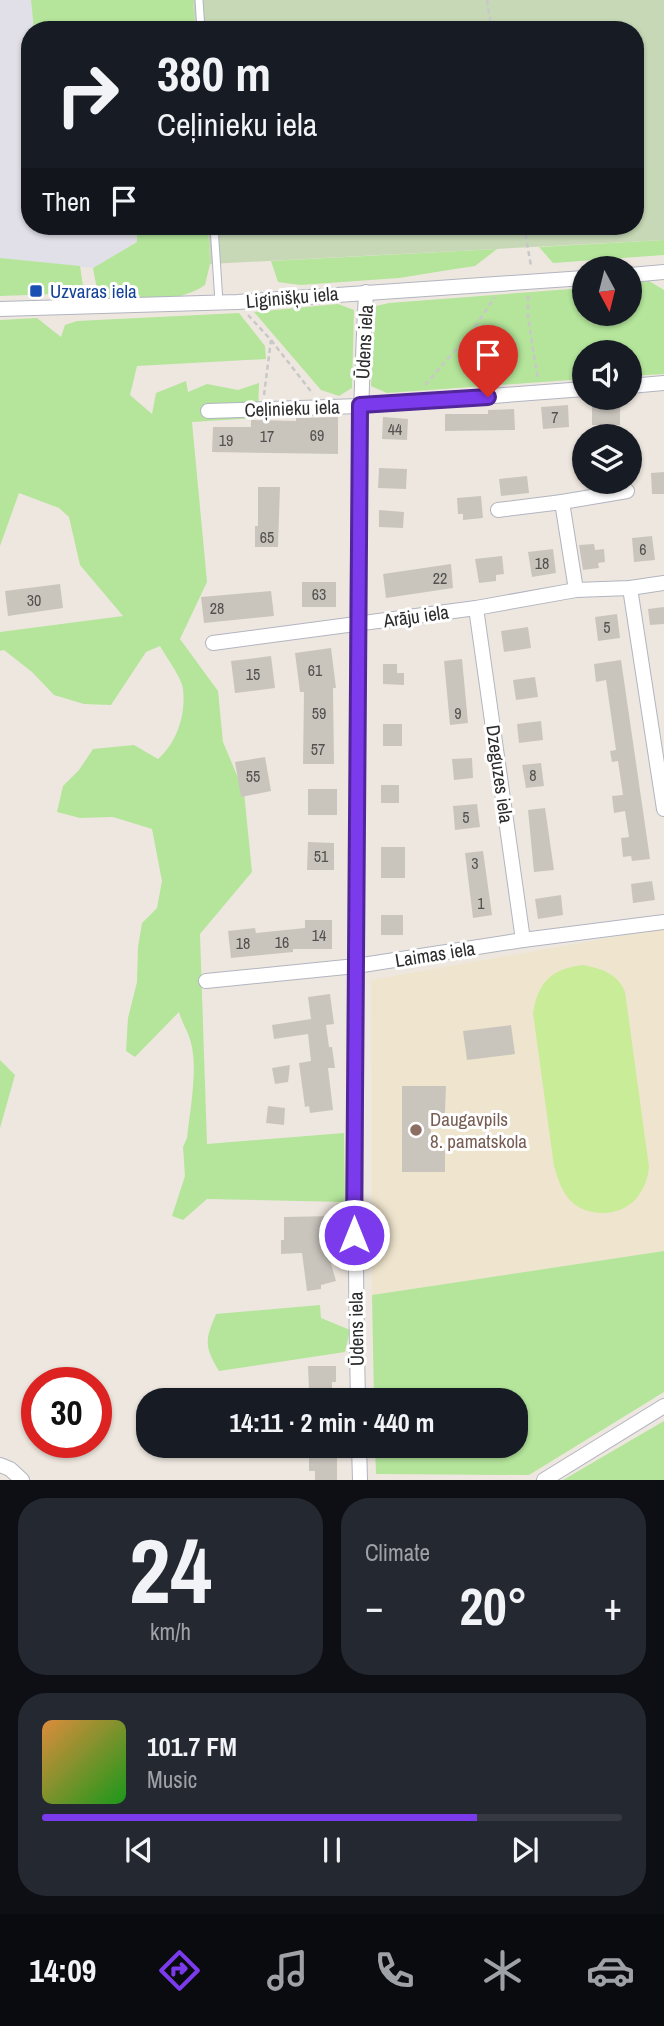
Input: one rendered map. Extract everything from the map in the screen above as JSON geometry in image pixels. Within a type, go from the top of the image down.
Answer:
[{"type":"street","points":[[642,275],[662,274]]},
{"type":"street","name":"Liginišķu iela","points":[[0,309],[219,303],[572,279]]},
{"type":"street","name":"Ūdens iela","points":[[358,1388],[354,1235],[357,624],[360,405],[366,292]]},
{"type":"street","points":[[642,385],[664,383]]},
{"type":"street","name":"Ceļinieku iela","points":[[208,411],[360,405],[572,391]]},
{"type":"street","points":[[498,510],[609,494]]},
{"type":"street","points":[[562,502],[576,590]]},
{"type":"street","name":"Arāju iela","points":[[213,643],[477,608],[576,590],[630,588],[664,583]]},
{"type":"street","points":[[630,588],[664,809]]},
{"type":"street","name":"Dzeguzes iela","points":[[477,608],[523,940]]},
{"type":"street","name":"Laimas iela","points":[[206,981],[356,966],[523,940],[664,922]]},
{"type":"street","points":[[544,1480],[664,1406]]},
{"type":"street","points":[[359,1458],[360,1480]]},
{"type":"street","points":[[0,1465],[10,1469],[22,1480]]},
{"type":"lane","points":[[199,0],[200,21]]},
{"type":"lane","points":[[215,235],[219,303]]},
{"type":"path","points":[[488,0],[491,21]]},
{"type":"path","points":[[525,235],[533,282],[528,293],[528,318],[541,393]]},
{"type":"path","points":[[409,402],[435,376],[472,331],[505,283]]},
{"type":"path","points":[[237,302],[271,340],[323,407]]},
{"type":"path","points":[[262,409],[271,340]]},
{"type":"shaded area","points":[[0,0],[31,0],[33,21],[21,21],[21,235],[138,235],[138,241],[93,268],[0,258]]},
{"type":"shaded area","points":[[664,928],[664,1251],[372,1295],[371,980]]},
{"type":"green space","points":[[31,0],[193,0],[194,21],[33,21]]},
{"type":"green space","points":[[193,0],[664,0],[664,240],[210,264],[208,235],[644,235],[644,21],[194,21]]},
{"type":"green space","points":[[137,235],[208,235],[210,264],[205,285],[170,298],[104,301],[98,295],[93,268],[137,242]]},
{"type":"green space","points":[[664,240],[664,255],[572,256],[572,262],[553,263],[539,247]]},
{"type":"green space","points":[[497,249],[475,266],[399,278],[300,285],[278,282],[271,261]]},
{"type":"green space","points":[[0,258],[80,266],[84,293],[0,296]]},
{"type":"green space","points":[[649,281],[664,290],[664,374],[642,375],[642,340],[572,340],[572,380],[387,393],[371,386],[376,306],[572,289],[572,326],[642,326],[642,282]]},
{"type":"green space","points":[[338,304],[354,310],[352,388],[339,396],[321,390],[254,312]]},
{"type":"green space","points":[[239,313],[265,346],[266,359],[137,366],[130,395],[152,414],[156,393],[186,381],[188,392],[207,384],[238,390],[259,383],[258,418],[192,422],[207,582],[180,639],[218,691],[223,742],[244,792],[252,872],[200,934],[207,1144],[344,1133],[345,1202],[207,1199],[183,1220],[172,1216],[185,1176],[183,1147],[187,1138],[194,1065],[190,1039],[179,1012],[135,1057],[126,1051],[128,1018],[137,982],[142,923],[157,908],[162,881],[152,829],[113,817],[80,818],[57,812],[63,786],[79,770],[93,749],[134,745],[158,759],[165,752],[179,727],[184,699],[182,684],[160,646],[146,652],[111,705],[84,704],[54,695],[32,672],[4,650],[0,651],[0,632],[123,616],[80,565],[69,517],[59,508],[19,493],[0,546],[0,320],[37,318],[61,337],[65,325],[77,321]]},
{"type":"green space","points":[[583,965],[608,973],[618,980],[625,992],[649,1167],[644,1186],[634,1201],[619,1210],[600,1213],[577,1206],[559,1182],[554,1166],[533,1013],[538,993],[548,979],[562,970]]},
{"type":"green space","points":[[0,1060],[15,1075],[0,1128]]},
{"type":"green space","points":[[664,1251],[664,1392],[529,1475],[376,1474],[375,1458],[528,1458],[528,1388],[374,1388],[372,1295]]},
{"type":"green space","points":[[320,1305],[321,1318],[350,1330],[345,1352],[219,1371],[208,1343],[216,1314]]},
{"type":"green space","points":[[664,1421],[664,1480],[563,1480]]},
{"type":"building","points":[[568,405],[569,427],[543,429],[541,407]]},
{"type":"building","points":[[514,409],[515,430],[445,431],[445,414],[488,414],[488,410]]},
{"type":"building","points":[[592,410],[620,410],[620,424],[592,424]]},
{"type":"building","points":[[338,417],[338,454],[212,452],[213,427],[251,427],[251,420],[296,421],[296,418]]},
{"type":"building","points":[[383,417],[408,419],[407,440],[382,439]]},
{"type":"building","points":[[379,468],[407,469],[406,489],[378,488]]},
{"type":"building","points":[[664,472],[664,494],[652,494],[651,473]]},
{"type":"building","points":[[527,476],[529,493],[501,496],[499,479]]},
{"type":"building","points":[[258,487],[280,487],[278,547],[255,547]]},
{"type":"building","points":[[481,496],[483,518],[463,520],[463,514],[458,514],[457,498]]},
{"type":"building","points":[[379,510],[404,512],[403,528],[379,527]]},
{"type":"building","points":[[652,536],[655,560],[634,562],[632,538]]},
{"type":"building","points":[[594,544],[595,550],[604,549],[605,562],[598,563],[599,568],[583,570],[579,545]]},
{"type":"building","points":[[553,549],[556,573],[532,577],[528,552]]},
{"type":"building","points":[[502,556],[504,574],[496,575],[496,581],[479,583],[475,559]]},
{"type":"building","points":[[451,564],[453,588],[386,598],[383,574]]},
{"type":"building","points":[[302,582],[336,582],[336,607],[302,607]]},
{"type":"building","points":[[60,584],[63,608],[8,616],[5,591]]},
{"type":"building","points":[[271,591],[274,616],[204,623],[201,597]]},
{"type":"building","points":[[664,607],[664,624],[650,625],[648,609]]},
{"type":"building","points":[[617,614],[620,638],[598,641],[595,617]]},
{"type":"building","points":[[528,627],[531,648],[504,652],[501,631]]},
{"type":"building","points":[[331,648],[336,688],[333,688],[334,764],[303,764],[304,692],[300,692],[295,653]]},
{"type":"building","points":[[271,656],[275,688],[235,693],[231,661]]},
{"type":"building","points":[[462,659],[468,723],[450,725],[444,661]]},
{"type":"building","points":[[621,660],[650,859],[632,861],[631,856],[623,857],[621,838],[629,837],[625,811],[614,813],[612,796],[623,795],[618,761],[612,762],[610,751],[616,750],[606,680],[596,682],[594,664]]},
{"type":"building","points":[[383,664],[397,664],[397,673],[404,673],[404,685],[383,684]]},
{"type":"building","points":[[535,677],[538,697],[516,700],[513,680]]},
{"type":"building","points":[[541,721],[543,740],[519,743],[517,724]]},
{"type":"building","points":[[383,724],[402,724],[402,746],[383,746]]},
{"type":"building","points":[[265,757],[271,791],[241,797],[235,762]]},
{"type":"building","points":[[472,758],[473,778],[454,780],[452,759]]},
{"type":"building","points":[[541,763],[544,786],[526,788],[522,765]]},
{"type":"building","points":[[381,785],[399,785],[399,803],[381,803]]},
{"type":"building","points":[[308,789],[337,789],[337,815],[308,815]]},
{"type":"building","points":[[477,804],[480,827],[455,830],[453,806]]},
{"type":"building","points":[[545,808],[554,870],[534,872],[528,810]]},
{"type":"building","points":[[308,842],[334,843],[334,870],[307,870]]},
{"type":"building","points":[[381,847],[405,847],[405,878],[381,878]]},
{"type":"building","points":[[483,851],[492,915],[473,918],[465,853]]},
{"type":"building","points":[[652,881],[655,900],[633,903],[631,884]]},
{"type":"building","points":[[561,895],[563,915],[538,919],[535,899]]},
{"type":"building","points":[[381,915],[403,915],[403,935],[381,935]]},
{"type":"building","points":[[305,920],[332,920],[332,949],[293,949],[293,952],[231,958],[228,931],[255,928],[256,933],[305,928]]},
{"type":"building","points":[[330,994],[334,1024],[326,1025],[335,1068],[328,1068],[333,1110],[310,1113],[309,1106],[305,1107],[299,1063],[311,1061],[308,1034],[274,1039],[272,1025],[311,1019],[308,997]]},
{"type":"building","points":[[511,1025],[515,1054],[467,1060],[463,1031]]},
{"type":"building","points":[[290,1065],[288,1082],[275,1084],[272,1068]]},
{"type":"building","name":"Daugavpils 8. pamatskola","points":[[402,1086],[446,1086],[445,1113],[431,1113],[431,1146],[445,1146],[445,1172],[402,1172]]},
{"type":"building","points":[[268,1106],[285,1108],[284,1125],[266,1123]]},
{"type":"building","points":[[334,1216],[335,1246],[326,1246],[336,1281],[321,1285],[321,1289],[307,1291],[302,1253],[281,1254],[284,1217]]},
{"type":"building","points":[[308,1366],[336,1366],[336,1382],[332,1382],[332,1388],[309,1388]]},
{"type":"building","points":[[309,1458],[337,1458],[337,1480],[315,1480],[315,1471],[309,1471]]},
{"type":"place","name":"Uzvaras iela","points":[[36,291]]},
{"type":"place","name":"Daugavpils 8. pamatskola","points":[[416,1130]]},
{"type":"route","points":[[354,1235],[360,405],[488,397]]}]
